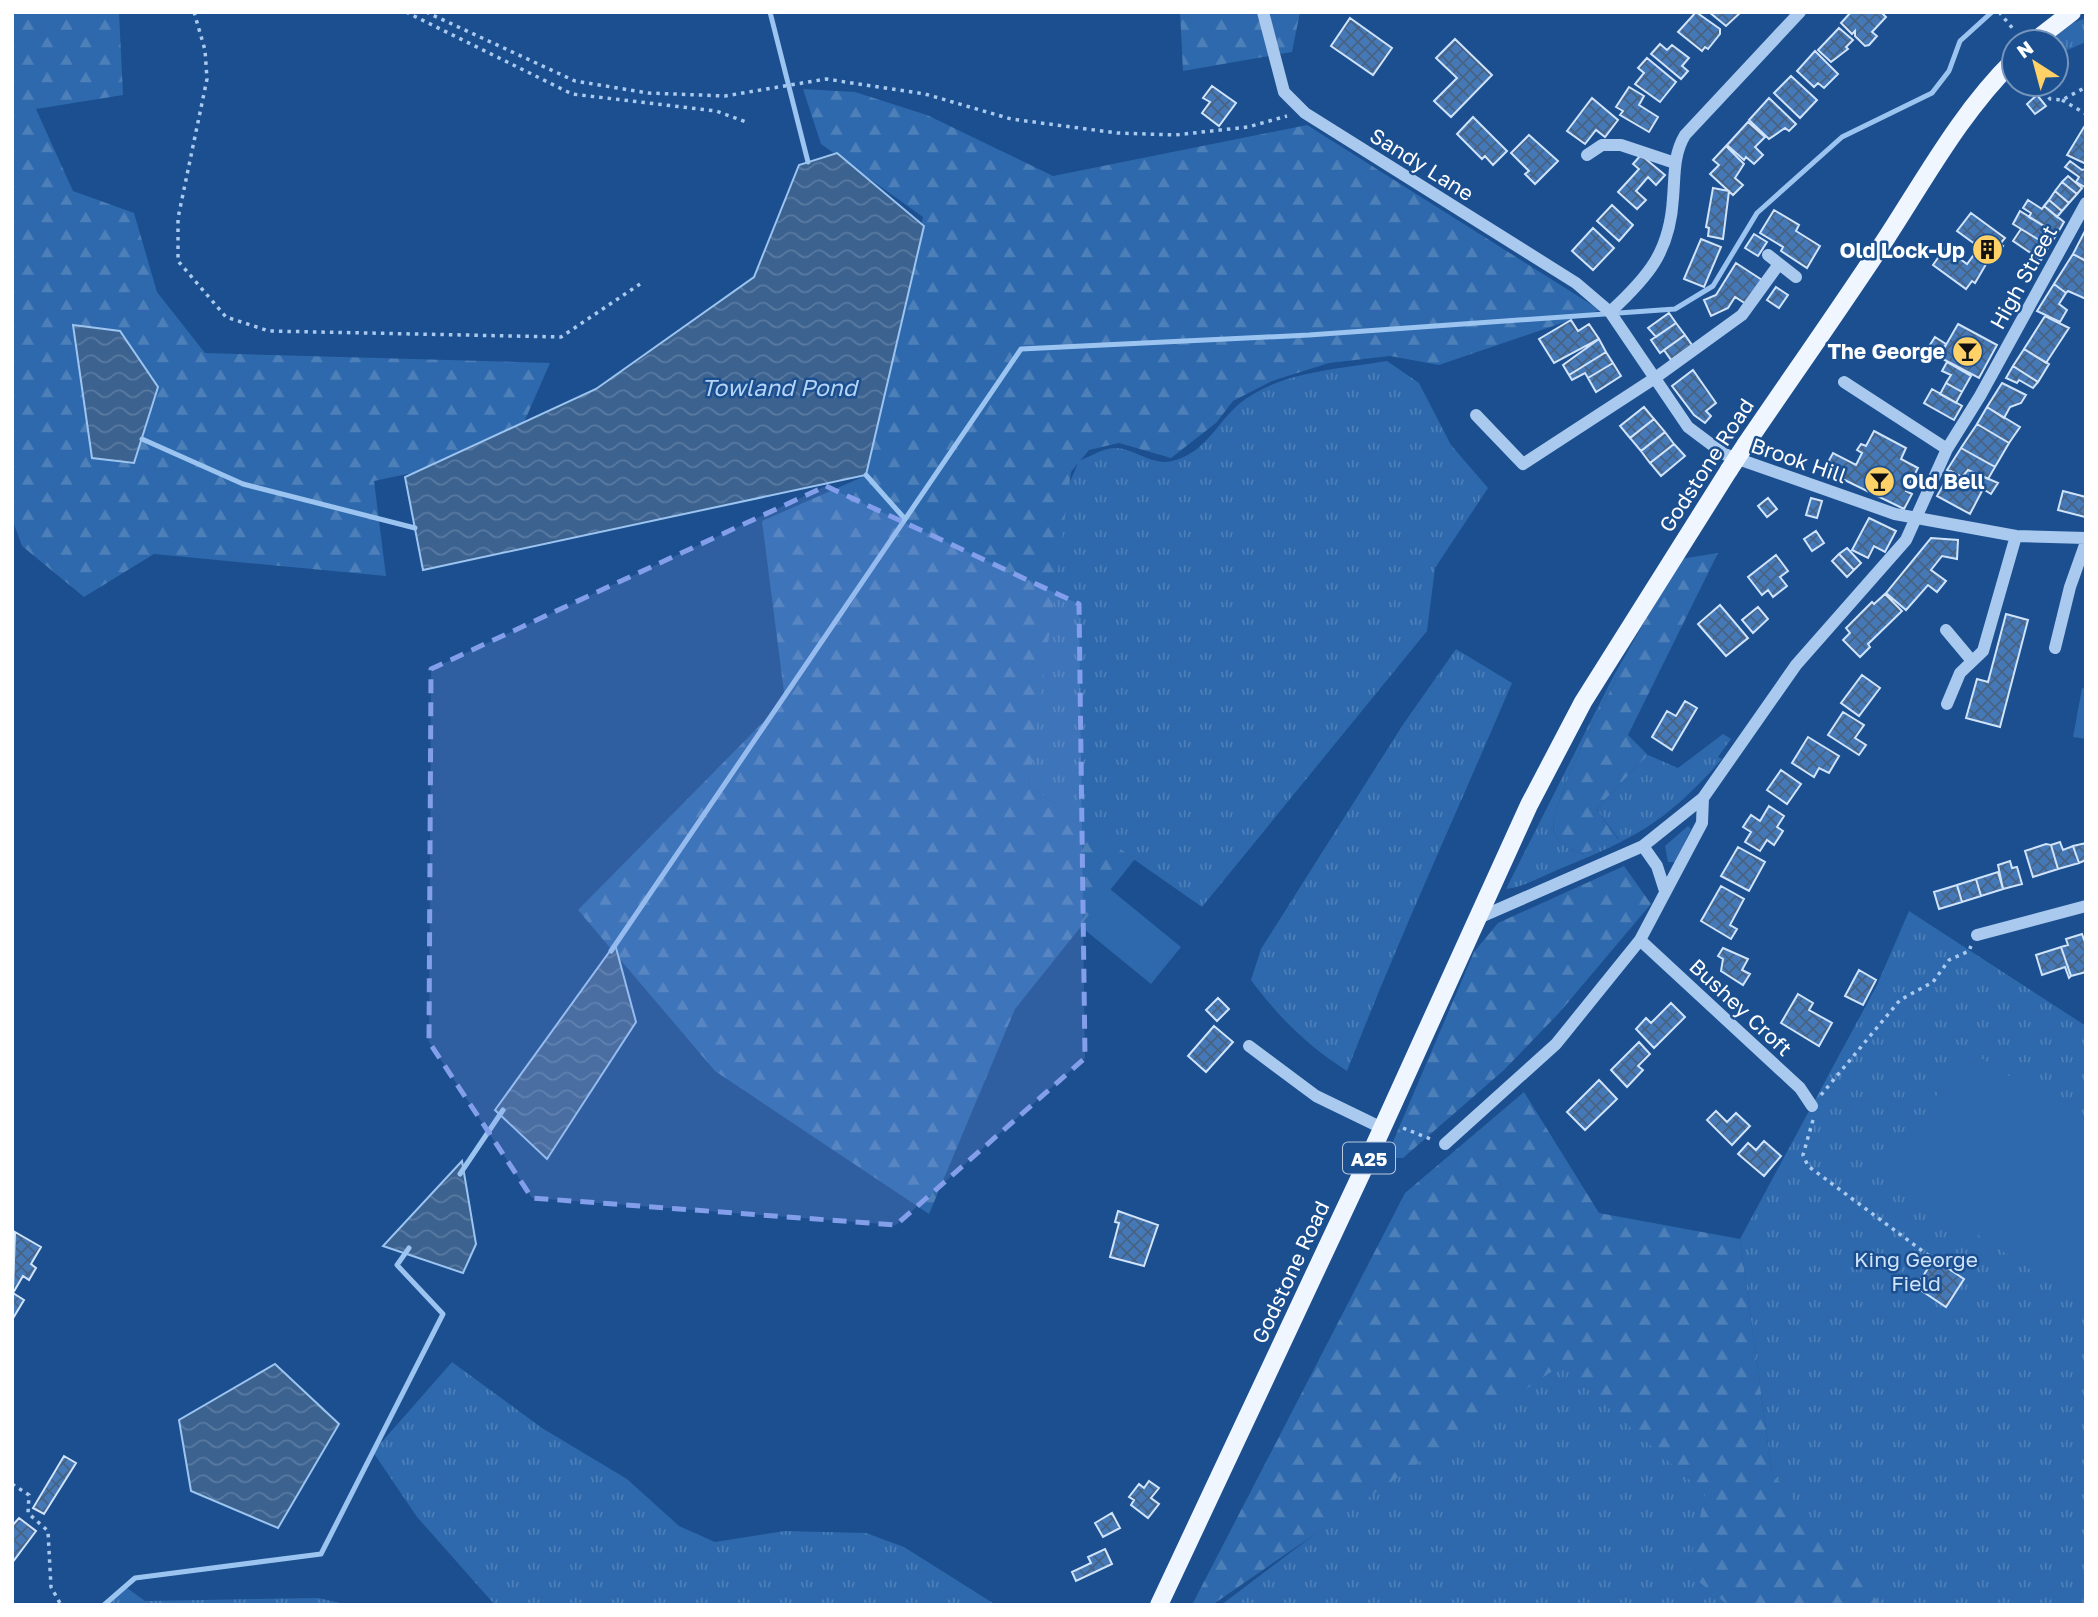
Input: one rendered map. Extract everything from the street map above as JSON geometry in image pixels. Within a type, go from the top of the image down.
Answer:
[{"type":"main road","points":[[2051,28],[2072,12]]},
{"type":"main road","name":"Godstone Road","points":[[1159,1605],[1382,1128],[1475,919],[1529,804],[1583,702],[1746,444],[1844,302],[1951,139],[1979,99],[2000,76]]},
{"type":"street","name":"Sandy Lane","points":[[1263,12],[1284,92],[1305,113],[1576,283],[1610,312]]},
{"type":"street","points":[[1610,312],[1657,261],[1669,230],[1679,145],[1692,125],[1795,14]]},
{"type":"street","points":[[1587,155],[1602,145],[1621,145],[1675,163]]},
{"type":"street","name":"High Street","points":[[1918,518],[1927,486],[1980,396],[2086,203]]},
{"type":"street","points":[[1768,255],[1796,276]]},
{"type":"street","points":[[1476,415],[1523,464],[1614,402],[1655,378],[1742,315],[1779,264]]},
{"type":"street","name":"Brook Hill","points":[[1610,312],[1688,427],[1724,454],[1895,514],[2016,536],[2086,540]]},
{"type":"street","points":[[1844,382],[1947,449]]},
{"type":"street","points":[[1475,919],[1643,846],[1703,798],[1796,665],[1906,540],[1918,518]]},
{"type":"street","points":[[1947,704],[1960,673],[1983,651],[2016,536]]},
{"type":"street","points":[[2054,648],[2086,540]]},
{"type":"street","points":[[1946,630],[1972,661]]},
{"type":"street","points":[[1445,1144],[1556,1044],[1640,940],[1702,824],[1703,798]]},
{"type":"street","points":[[1643,846],[1657,866],[1665,891]]},
{"type":"street","points":[[1977,935],[2086,906]]},
{"type":"street","name":"Bushey Croft","points":[[1640,940],[1800,1088],[1812,1106]]},
{"type":"street","points":[[1249,1046],[1316,1096],[1382,1128]]},
{"type":"path","points":[[194,12],[205,50],[207,79],[198,133],[178,218],[178,261],[226,317],[269,331],[561,337],[640,284]]},
{"type":"path","points":[[406,12],[572,94],[716,111],[749,123]]},
{"type":"path","points":[[426,12],[575,81],[649,93],[710,96],[826,79],[925,94],[1011,120],[1117,133],[1175,135],[1248,127],[1305,113]]},
{"type":"path","points":[[2001,14],[2012,28]]},
{"type":"path","points":[[2062,100],[2086,87]]},
{"type":"path","points":[[2049,98],[2062,100],[2086,114]]},
{"type":"path","points":[[1932,1258],[1808,1166],[1802,1155],[1815,1116],[1812,1106],[1900,1000],[1933,982],[1949,960],[1969,951],[1977,935]]},
{"type":"path","points":[[1403,1128],[1445,1144]]},
{"type":"path","points":[[12,1484],[29,1495],[28,1513],[48,1531],[51,1587],[61,1605]]},
{"type":"highlighted area","points":[[826,486],[1079,604],[1085,1058],[896,1225],[532,1198],[429,1042],[431,669]]},
{"type":"green space","points":[[119,12],[123,95],[36,109],[73,191],[134,213],[157,292],[205,353],[550,363],[511,452],[374,481],[386,576],[154,554],[84,597],[22,546],[12,519],[12,13]]},
{"type":"green space","points":[[1180,12],[1300,12],[1292,52],[1183,71]]},
{"type":"green space","points":[[2086,18],[2086,42],[2070,49],[2070,28],[2065,28]]},
{"type":"green space","points":[[803,89],[855,92],[927,115],[1053,176],[1307,125],[1600,310],[1439,365],[1390,356],[1329,363],[1272,381],[1233,401],[1216,423],[1171,458],[1119,443],[1089,450],[1071,472],[1029,786],[1135,859],[1015,1009],[929,1214],[715,1071],[578,910],[785,700],[762,521],[867,475],[923,217],[821,144]]},
{"type":"green space","points":[[1387,361],[1419,383],[1451,445],[1488,488],[1435,568],[1427,631],[1202,907],[1029,786],[1055,516],[1079,461],[1110,448],[1130,451],[1159,462],[1176,460],[1203,443],[1239,404],[1271,385],[1309,374]]},
{"type":"green space","points":[[1718,553],[1628,735],[1648,755],[1596,809],[1619,840],[1582,854],[1570,849],[1555,836],[1554,823],[1558,805],[1576,759],[1616,679],[1613,677],[1680,559]]},
{"type":"green space","points":[[1456,649],[1512,683],[1347,1071],[1319,1052],[1295,1030],[1251,980],[1261,949],[1402,726]]},
{"type":"green space","points":[[1613,677],[1616,679],[1576,759],[1558,805],[1554,823],[1555,836],[1563,845],[1582,854],[1619,839],[1596,809],[1648,755],[1678,768],[1723,734],[1731,739],[1718,757],[1722,759],[1667,813],[1632,836],[1520,886],[1506,889]]},
{"type":"green space","points":[[2082,688],[2086,689],[2086,739],[2073,737]]},
{"type":"green space","points":[[1688,826],[1691,829],[1675,862],[1668,862],[1665,846]]},
{"type":"green space","points":[[1624,866],[1651,904],[1559,1013],[1504,1070],[1403,1158],[1386,1158],[1474,952],[1498,923]]},
{"type":"green space","points":[[1110,889],[1181,947],[1151,984],[1080,926]]},
{"type":"green space","name":"King George Field","points":[[1909,911],[2086,1026],[2086,1605],[1873,1605],[1772,1473],[1740,1239],[1877,985]]},
{"type":"green space","points":[[1967,1049],[2086,1126],[2086,1306],[1885,1174]]},
{"type":"green space","points":[[1524,1092],[1599,1213],[1740,1239],[1772,1473],[1881,1605],[1728,1605],[1688,1573],[1705,1494],[1561,1365],[1212,1605],[1192,1605],[1405,1193]]},
{"type":"green space","points":[[1565,1345],[1860,1605],[1221,1605]]},
{"type":"green space","points":[[452,1362],[542,1428],[627,1479],[679,1526],[715,1542],[785,1531],[866,1533],[904,1547],[996,1605],[495,1605],[417,1517],[373,1452]]},
{"type":"green space","points":[[127,1588],[145,1601],[318,1598],[349,1605],[107,1605]]},
{"type":"water","name":"Towland Pond","points":[[837,153],[924,226],[866,475],[423,570],[405,477],[596,389],[754,277],[799,165]]},
{"type":"water","points":[[73,325],[120,331],[158,387],[134,463],[92,458]]},
{"type":"water","points":[[615,944],[636,1022],[547,1159],[495,1110]]},
{"type":"water","points":[[462,1161],[476,1244],[463,1273],[383,1246]]},
{"type":"water","points":[[275,1364],[339,1424],[278,1528],[191,1491],[179,1420]]},
{"type":"building","points":[[1696,12],[1720,29],[1720,34],[1708,49],[1705,47],[1702,51],[1678,32]]},
{"type":"building","points":[[1709,12],[1741,12],[1726,26]]},
{"type":"building","points":[[1851,12],[1881,12],[1886,17],[1872,32],[1877,36],[1869,45],[1865,46],[1855,36],[1855,31],[1852,34],[1841,23]]},
{"type":"building","points":[[1350,18],[1392,48],[1373,75],[1331,46]]},
{"type":"building","points":[[1839,28],[1853,40],[1846,47],[1848,49],[1831,62],[1818,50]]},
{"type":"building","points":[[1455,39],[1492,75],[1451,117],[1434,101],[1457,78],[1436,58]]},
{"type":"building","points":[[1660,44],[1667,50],[1672,45],[1689,58],[1682,66],[1688,71],[1681,79],[1651,54]]},
{"type":"building","points":[[1815,51],[1838,74],[1824,88],[1818,83],[1814,87],[1797,71]]},
{"type":"building","points":[[1647,58],[1676,82],[1660,102],[1635,84],[1644,73],[1638,68]]},
{"type":"building","points":[[1791,76],[1817,100],[1800,118],[1774,93]]},
{"type":"building","points":[[1212,86],[1236,103],[1219,126],[1202,113],[1210,102],[1203,98]]},
{"type":"building","points":[[1629,87],[1644,96],[1639,105],[1658,117],[1649,132],[1620,115],[1623,111],[1616,107]]},
{"type":"building","points":[[1592,98],[1618,120],[1605,137],[1596,130],[1585,144],[1567,131]]},
{"type":"building","points":[[1769,98],[1796,124],[1789,131],[1785,128],[1769,139],[1749,120]]},
{"type":"building","points":[[2034,98],[2039,98],[2046,106],[2035,114],[2027,104]]},
{"type":"building","points":[[1473,117],[1507,151],[1493,165],[1485,156],[1482,159],[1457,134]]},
{"type":"building","points":[[1748,122],[1765,137],[1755,147],[1763,155],[1754,164],[1746,157],[1744,160],[1727,145]]},
{"type":"building","points":[[2084,127],[2086,128],[2086,164],[2067,155]]},
{"type":"building","points":[[1529,135],[1558,161],[1535,184],[1525,174],[1529,171],[1511,153]]},
{"type":"building","points":[[1726,146],[1744,164],[1735,178],[1743,185],[1733,195],[1710,174],[1719,165],[1713,160]]},
{"type":"building","points":[[1641,155],[1665,175],[1656,185],[1648,177],[1636,191],[1646,200],[1637,209],[1618,192],[1639,169],[1633,164]]},
{"type":"building","points":[[2070,161],[2082,170],[2086,169],[2085,187],[2076,182],[2079,177],[2065,167]]},
{"type":"building","points":[[2068,176],[2082,188],[2077,194],[2062,182]]},
{"type":"building","points":[[2062,182],[2077,194],[2069,203],[2055,191]]},
{"type":"building","points":[[1713,188],[1729,191],[1723,239],[1708,236],[1709,228],[1706,227]]},
{"type":"building","points":[[2055,191],[2069,203],[2062,211],[2049,200]]},
{"type":"building","points":[[2028,200],[2042,209],[2044,206],[2064,222],[2057,234],[2029,217],[2031,213],[2023,208]]},
{"type":"building","points":[[2049,200],[2062,211],[2057,217],[2044,206]]},
{"type":"building","points":[[1612,205],[1633,225],[1619,241],[1597,221]]},
{"type":"building","points":[[1774,210],[1799,225],[1796,231],[1820,246],[1807,268],[1781,251],[1783,247],[1760,233]]},
{"type":"building","points":[[2020,211],[2057,234],[2049,246],[2013,224]]},
{"type":"building","name":"Old Lock-Up","points":[[1971,213],[2005,238],[2000,244],[2003,246],[1995,256],[1992,254],[1975,283],[1972,281],[1966,289],[1933,265],[1945,248],[1967,264],[1976,252],[1979,247],[1957,231]]},
{"type":"building","points":[[1593,228],[1614,248],[1593,270],[1572,251]]},
{"type":"building","points":[[2021,229],[2049,246],[2041,260],[2013,241]]},
{"type":"building","points":[[2086,229],[2086,261],[2073,254]]},
{"type":"building","points":[[1754,234],[1767,242],[1758,256],[1745,248]]},
{"type":"building","points":[[1701,239],[1721,247],[1704,287],[1684,279]]},
{"type":"building","points":[[2073,254],[2086,261],[2086,299],[2068,291],[2066,293],[2054,284]]},
{"type":"building","points":[[1736,263],[1762,280],[1746,304],[1735,297],[1728,308],[1711,316],[1704,300],[1716,295]]},
{"type":"building","points":[[2054,284],[2066,293],[2059,304],[2067,310],[2060,322],[2037,311]]},
{"type":"building","points":[[1776,287],[1788,295],[1779,308],[1767,300]]},
{"type":"building","points":[[1669,313],[1676,323],[1656,337],[1648,328]]},
{"type":"building","points":[[2045,316],[2069,328],[2046,363],[2024,349]]},
{"type":"building","points":[[1571,320],[1578,331],[1589,324],[1599,339],[1554,363],[1539,339]]},
{"type":"building","points":[[1676,323],[1685,335],[1660,353],[1651,340]]},
{"type":"building","name":"The George","points":[[1958,324],[1997,345],[1979,378],[1939,357]]},
{"type":"building","points":[[1685,335],[1692,345],[1671,360],[1664,350]]},
{"type":"building","points":[[1935,337],[1946,344],[1939,355],[1928,348]]},
{"type":"building","points":[[1599,339],[1606,352],[1569,375],[1563,365]]},
{"type":"building","points":[[2024,349],[2049,364],[2038,382],[2013,366]]},
{"type":"building","points":[[1606,352],[1613,363],[1588,378],[1585,373],[1572,380],[1569,375]]},
{"type":"building","points":[[1947,362],[1971,376],[1962,392],[1946,383],[1951,375],[1942,371]]},
{"type":"building","points":[[1613,363],[1621,376],[1596,392],[1588,378]]},
{"type":"building","points":[[2013,366],[2038,382],[2033,388],[2019,380],[2017,383],[2006,378]]},
{"type":"building","points":[[1693,370],[1716,403],[1706,411],[1711,416],[1705,423],[1694,415],[1672,386]]},
{"type":"building","points":[[1946,383],[1962,392],[1956,403],[1940,394]]},
{"type":"building","points":[[2002,383],[2026,395],[2021,403],[2010,407],[2004,418],[1987,407]]},
{"type":"building","points":[[1932,389],[1962,406],[1954,420],[1924,403]]},
{"type":"building","points":[[1644,407],[1654,419],[1630,438],[1620,426]]},
{"type":"building","points":[[1987,407],[2020,427],[2009,443],[1977,424]]},
{"type":"building","points":[[1654,419],[1665,432],[1641,451],[1630,438]]},
{"type":"building","points":[[1977,424],[2009,443],[1995,467],[1961,448]]},
{"type":"building","name":"Old Bell","points":[[1874,431],[1906,448],[1901,459],[1918,468],[1906,491],[1912,494],[1904,509],[1824,470],[1833,453],[1856,465],[1862,453],[1857,450],[1861,444],[1866,446]]},
{"type":"building","points":[[1665,432],[1674,444],[1650,463],[1641,451]]},
{"type":"building","points":[[1674,444],[1685,456],[1661,476],[1650,463]]},
{"type":"building","points":[[1961,448],[1995,467],[1988,479],[1968,470],[1962,477],[1947,470]]},
{"type":"building","points":[[1968,470],[1998,483],[1991,494],[1983,489],[1970,514],[1937,496],[1951,471],[1962,477]]},
{"type":"building","points":[[2063,491],[2086,497],[2085,517],[2058,510]]},
{"type":"building","points":[[1768,498],[1777,509],[1767,517],[1758,506]]},
{"type":"building","points":[[1811,498],[1822,501],[1817,518],[1806,515]]},
{"type":"building","points":[[1869,518],[1896,531],[1885,552],[1874,546],[1868,558],[1852,550]]},
{"type":"building","points":[[1816,531],[1824,543],[1812,551],[1804,539]]},
{"type":"building","points":[[1931,538],[1958,540],[1957,559],[1942,556],[1931,570],[1946,581],[1937,592],[1928,585],[1906,610],[1886,593]]},
{"type":"building","points":[[1847,548],[1861,563],[1854,570],[1839,554]]},
{"type":"building","points":[[1839,554],[1854,570],[1847,577],[1832,561]]},
{"type":"building","points":[[1776,555],[1788,571],[1780,577],[1787,586],[1773,597],[1768,590],[1762,595],[1748,577]]},
{"type":"building","points":[[1885,594],[1902,611],[1868,644],[1870,647],[1860,657],[1843,640],[1850,633],[1846,628],[1872,602],[1874,604]]},
{"type":"building","points":[[1720,605],[1748,638],[1726,656],[1698,624]]},
{"type":"building","points":[[1758,607],[1768,619],[1753,633],[1742,620]]},
{"type":"building","points":[[2006,614],[2028,620],[2000,727],[1966,718],[1977,679],[1988,682]]},
{"type":"building","points":[[1862,675],[1880,688],[1859,716],[1841,703]]},
{"type":"building","points":[[1685,701],[1697,708],[1672,750],[1652,737],[1667,711],[1676,716]]},
{"type":"building","points":[[1843,712],[1864,725],[1855,738],[1866,745],[1859,755],[1828,735]]},
{"type":"building","points":[[1808,737],[1839,756],[1829,773],[1819,768],[1814,777],[1792,763]]},
{"type":"building","points":[[1781,770],[1801,784],[1787,804],[1767,790]]},
{"type":"building","points":[[1769,806],[1784,816],[1777,827],[1783,831],[1774,845],[1767,840],[1760,851],[1745,842],[1751,832],[1743,827],[1751,815],[1760,821]]},
{"type":"building","points":[[2060,842],[2063,850],[2073,846],[2079,863],[2058,869],[2051,845]]},
{"type":"building","points":[[2086,843],[2086,860],[2079,863],[2073,846]]},
{"type":"building","points":[[2051,845],[2058,869],[2033,877],[2025,851]]},
{"type":"building","points":[[1738,847],[1765,862],[1749,891],[1721,876]]},
{"type":"building","points":[[2010,861],[2012,868],[2017,867],[2022,884],[2003,889],[1998,865]]},
{"type":"building","points":[[1998,872],[2003,889],[1981,896],[1976,879]]},
{"type":"building","points":[[1976,879],[1981,896],[1962,902],[1957,885]]},
{"type":"building","points":[[1957,885],[1962,902],[1939,909],[1934,892]]},
{"type":"building","points":[[1721,886],[1744,899],[1730,925],[1737,929],[1731,939],[1701,921]]},
{"type":"building","points":[[2082,934],[2086,945],[2086,972],[2071,976],[2061,947],[2068,945],[2066,939]]},
{"type":"building","points":[[2061,947],[2071,976],[2069,978],[2065,967],[2042,975],[2036,955]]},
{"type":"building","points":[[1723,948],[1748,959],[1742,970],[1750,974],[1743,985],[1721,971],[1723,959],[1718,956]]},
{"type":"building","points":[[1859,970],[1876,980],[1863,1005],[1845,996]]},
{"type":"building","points":[[1798,994],[1813,1003],[1809,1010],[1832,1023],[1819,1046],[1781,1023]]},
{"type":"building","points":[[1218,998],[1229,1009],[1217,1021],[1206,1010]]},
{"type":"building","points":[[1671,1003],[1685,1017],[1654,1048],[1636,1029],[1646,1018],[1651,1023]]},
{"type":"building","points":[[1214,1026],[1233,1042],[1206,1072],[1188,1056]]},
{"type":"building","points":[[1639,1042],[1650,1054],[1638,1066],[1643,1070],[1627,1087],[1611,1070]]},
{"type":"building","points":[[1599,1080],[1617,1099],[1585,1130],[1567,1112]]},
{"type":"building","points":[[1716,1111],[1727,1122],[1736,1113],[1750,1126],[1732,1145],[1707,1120]]},
{"type":"building","points":[[1764,1141],[1781,1156],[1764,1176],[1738,1154],[1748,1143],[1756,1150]]},
{"type":"building","points":[[1118,1211],[1158,1225],[1144,1266],[1110,1257],[1119,1223],[1115,1222]]},
{"type":"building","points":[[15,1232],[41,1247],[31,1264],[36,1268],[29,1280],[23,1276],[13,1293],[24,1300],[12,1320]]},
{"type":"building","points":[[1934,1259],[1964,1279],[1946,1307],[1916,1287]]},
{"type":"building","points":[[64,1456],[76,1463],[44,1514],[33,1508]]},
{"type":"building","points":[[1149,1481],[1159,1488],[1151,1498],[1159,1504],[1148,1518],[1131,1505],[1134,1500],[1129,1497],[1139,1484],[1144,1488]]},
{"type":"building","points":[[1112,1513],[1120,1528],[1103,1537],[1095,1523]]},
{"type":"building","points":[[19,1518],[36,1531],[12,1563],[12,1526]]},
{"type":"building","points":[[1105,1549],[1112,1564],[1076,1581],[1072,1572],[1091,1563],[1088,1557]]},
{"type":"waterway","points":[[770,12],[808,162]]},
{"type":"waterway","points":[[611,951],[1021,349],[1309,335],[1675,309],[1713,286],[1757,213],[1842,137],[1932,93],[1949,71],[1960,41],[1992,12]]},
{"type":"waterway","points":[[142,439],[243,484],[415,528]]},
{"type":"waterway","points":[[866,475],[905,519]]},
{"type":"waterway","points":[[460,1174],[503,1110]]},
{"type":"waterway","points":[[104,1605],[135,1578],[321,1554],[443,1314],[397,1265],[409,1248]]},
{"type":"place","name":"Old Lock-Up","points":[[1988,250]]},
{"type":"place","name":"The George","points":[[1968,351]]},
{"type":"place","name":"Old Bell","points":[[1879,481]]}]
